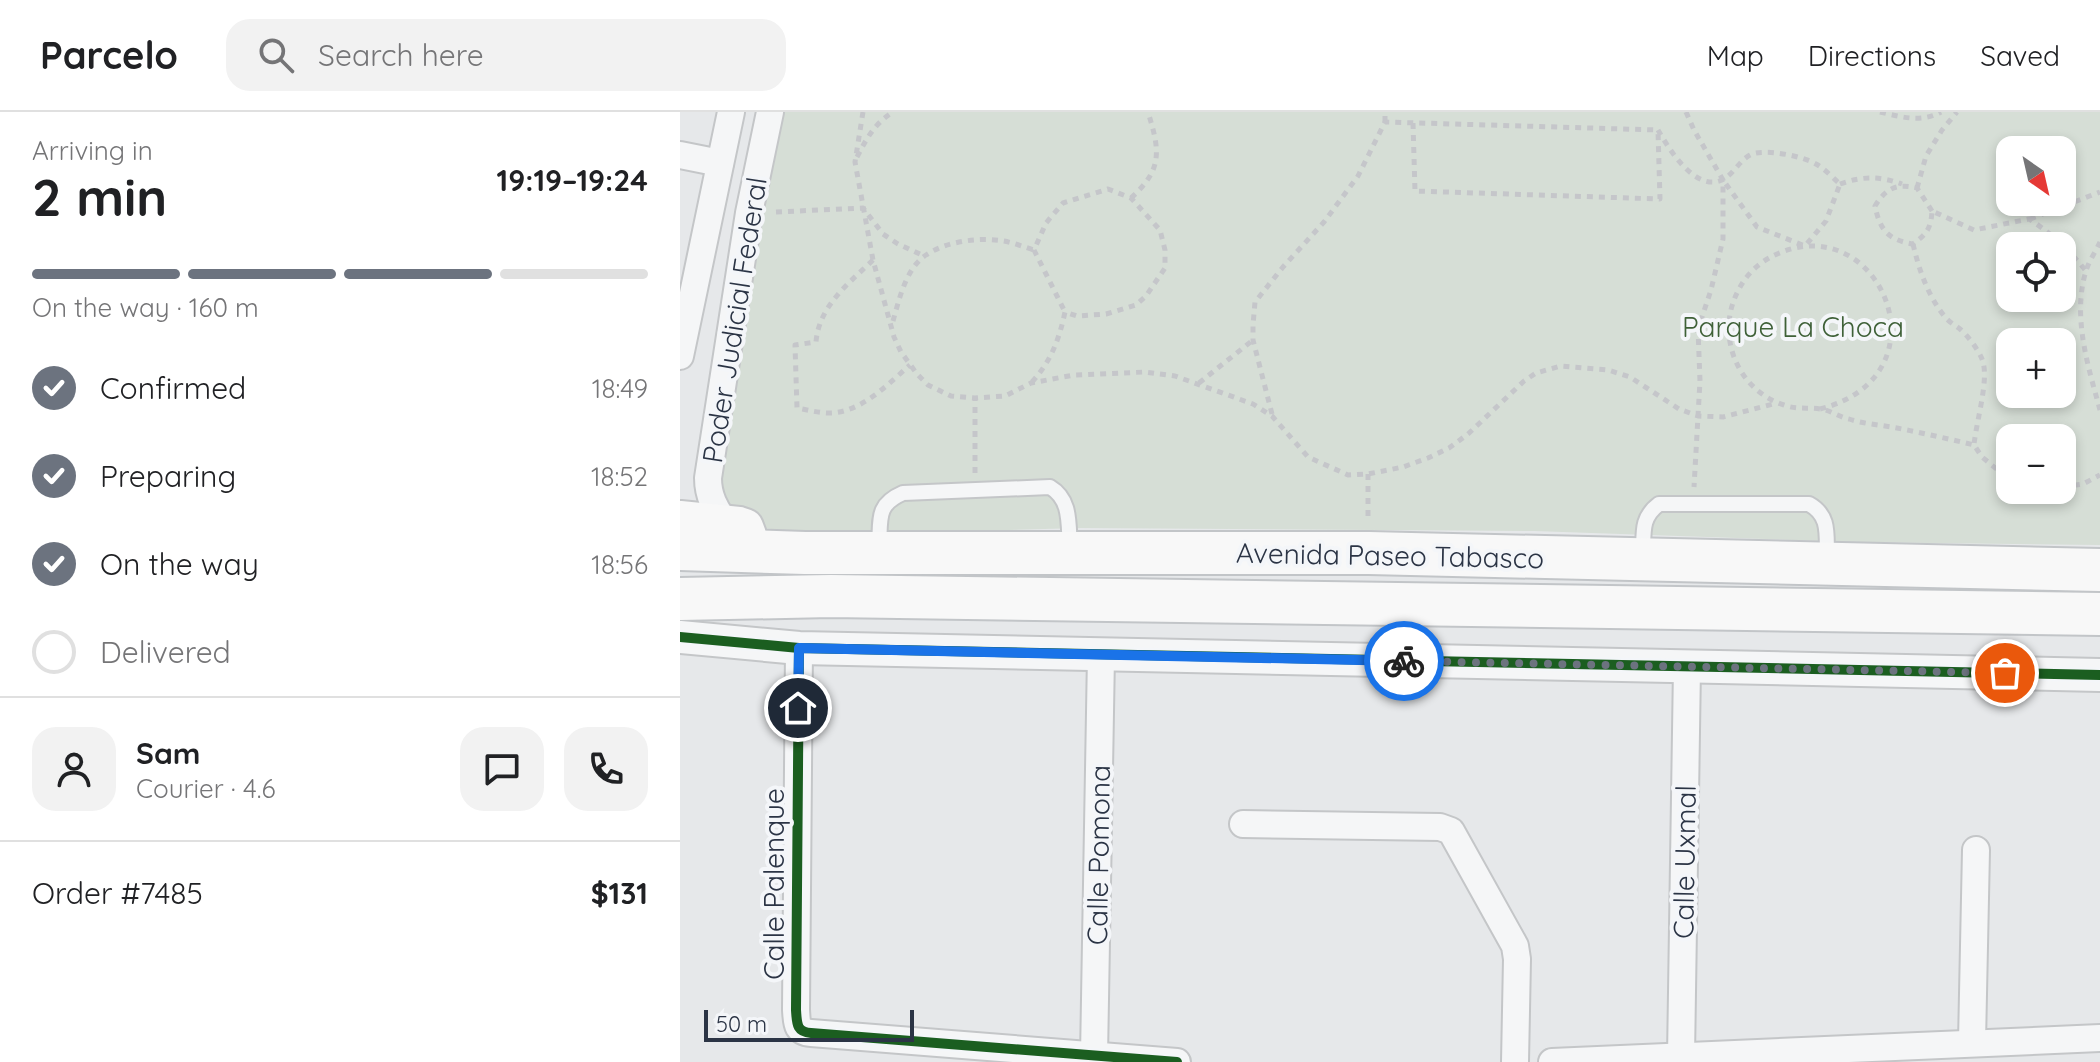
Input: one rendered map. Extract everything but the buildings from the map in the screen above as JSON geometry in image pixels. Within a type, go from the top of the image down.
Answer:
[{"type":"main road","points":[[680,519],[737,538],[740,598]]},
{"type":"main road","name":"Avenida Paseo Tabasco","points":[[680,549],[737,538],[879,553],[1369,553],[2100,570]]},
{"type":"main road","name":"Avenida Paseo Tabasco","points":[[680,599],[831,596],[2100,614]]},
{"type":"street","name":"Poder Judicial Federal","points":[[680,356],[731,112]]},
{"type":"street","name":"Poder Judicial Federal","points":[[737,538],[711,499],[708,478],[749,213],[770,112]]},
{"type":"street","points":[[680,155],[720,163]]},
{"type":"street","points":[[680,637],[799,648],[2100,675]]},
{"type":"street","name":"Calle Palenque","points":[[799,648],[796,1010],[800,1030],[827,1035],[1177,1062]]},
{"type":"street","name":"Calle Pomona","points":[[1094,1056],[1101,655]]},
{"type":"street","name":"Calle Uxmal","points":[[1681,1057],[1687,667]]},
{"type":"street","points":[[1243,824],[1440,827],[1451,831],[1515,946],[1515,1062]]},
{"type":"street","points":[[1972,1042],[1976,850]]},
{"type":"street","points":[[1552,1062],[2100,1038]]},
{"type":"lane","points":[[879,553],[881,510],[890,499],[903,493],[1050,487],[1060,493],[1066,502],[1070,553]]},
{"type":"lane","points":[[1643,559],[1645,521],[1648,511],[1659,504],[1809,504],[1819,510],[1825,521],[1827,563]]},
{"type":"path","points":[[863,112],[855,162],[873,260],[892,325],[901,352],[910,365],[928,385],[951,396],[1005,396],[1031,383],[1074,375],[1145,372],[1175,376],[1253,404],[1272,416],[1308,457],[1348,475],[1403,467],[1449,448],[1524,381],[1536,373],[1561,366],[1608,370],[1630,377],[1679,409],[1698,416],[1723,417],[1777,403]]},
{"type":"path","points":[[855,162],[870,132],[893,112]]},
{"type":"path","points":[[1131,198],[1147,184],[1154,168],[1157,150],[1148,112]]},
{"type":"path","points":[[1272,416],[1253,340],[1255,302],[1324,222],[1358,176],[1385,122],[1385,112]]},
{"type":"path","points":[[1686,112],[1723,180],[1757,227],[1805,246],[1843,253],[1874,276],[1884,292],[1892,330],[1882,367],[1871,382],[1839,404],[1820,409],[1798,409],[1777,403],[1762,394],[1740,370],[1729,339],[1731,306],[1743,283],[1759,264],[1773,255],[1805,246],[1826,221],[1840,184]]},
{"type":"path","points":[[1880,112],[1918,120],[1941,112]]},
{"type":"path","points":[[1917,188],[1926,156],[1957,112]]},
{"type":"path","points":[[1385,122],[1658,130]]},
{"type":"path","points":[[1413,123],[1415,191],[1660,199],[1658,130]]},
{"type":"path","points":[[1658,130],[1670,150],[1697,179],[1711,182],[1723,180],[1751,154],[1777,152],[1815,163],[1840,184]]},
{"type":"path","points":[[1840,184],[1875,178],[1917,188],[1932,211],[1974,230],[2029,219],[2100,192]]},
{"type":"path","points":[[1693,504],[1700,381],[1698,329],[1723,239],[1723,180]]},
{"type":"path","points":[[1904,184],[1882,195],[1875,206],[1878,220],[1895,241],[1913,244],[1924,236],[1931,227],[1932,211]]},
{"type":"path","points":[[1034,250],[1046,223],[1063,203],[1108,189],[1131,198],[1160,230],[1165,268],[1155,285],[1136,305],[1106,314],[1077,316],[1065,312]]},
{"type":"path","points":[[749,213],[863,208]]},
{"type":"path","points":[[863,208],[883,234],[924,256]]},
{"type":"path","points":[[2029,219],[2072,254],[2086,271]]},
{"type":"path","points":[[892,325],[903,289],[924,256],[960,242],[982,240],[1005,241],[1034,250],[1065,312],[1056,347],[1046,366],[1031,383]]},
{"type":"path","points":[[2100,242],[2086,271],[2081,306],[2084,353],[2100,410]]},
{"type":"path","points":[[1913,244],[1924,281],[1936,302],[1982,359],[1985,380],[1974,445],[1996,469]]},
{"type":"path","points":[[873,260],[829,304],[822,315],[816,342],[795,345],[797,408],[830,413],[847,410],[864,402],[910,365]]},
{"type":"path","points":[[1199,383],[1253,340]]},
{"type":"path","points":[[975,398],[975,490]]},
{"type":"path","points":[[1820,409],[1850,420],[1974,445]]},
{"type":"path","points":[[1368,474],[1369,553]]},
{"type":"path","points":[[2076,485],[2100,475]]},
{"type":"green space","name":"Parque La Choca","points":[[770,112],[2100,112],[2100,545],[1851,542],[1534,531],[1081,528],[828,535],[726,524],[711,499]]},
{"type":"cycle path","points":[[680,637],[799,648],[2100,675]]},
{"type":"cycle path","points":[[799,648],[796,1010],[800,1029],[811,1033],[1177,1062]]},
{"type":"way so far","points":[[1404,661],[2005,673]]},
{"type":"route","points":[[798,708],[799,648],[1404,661]]}]
